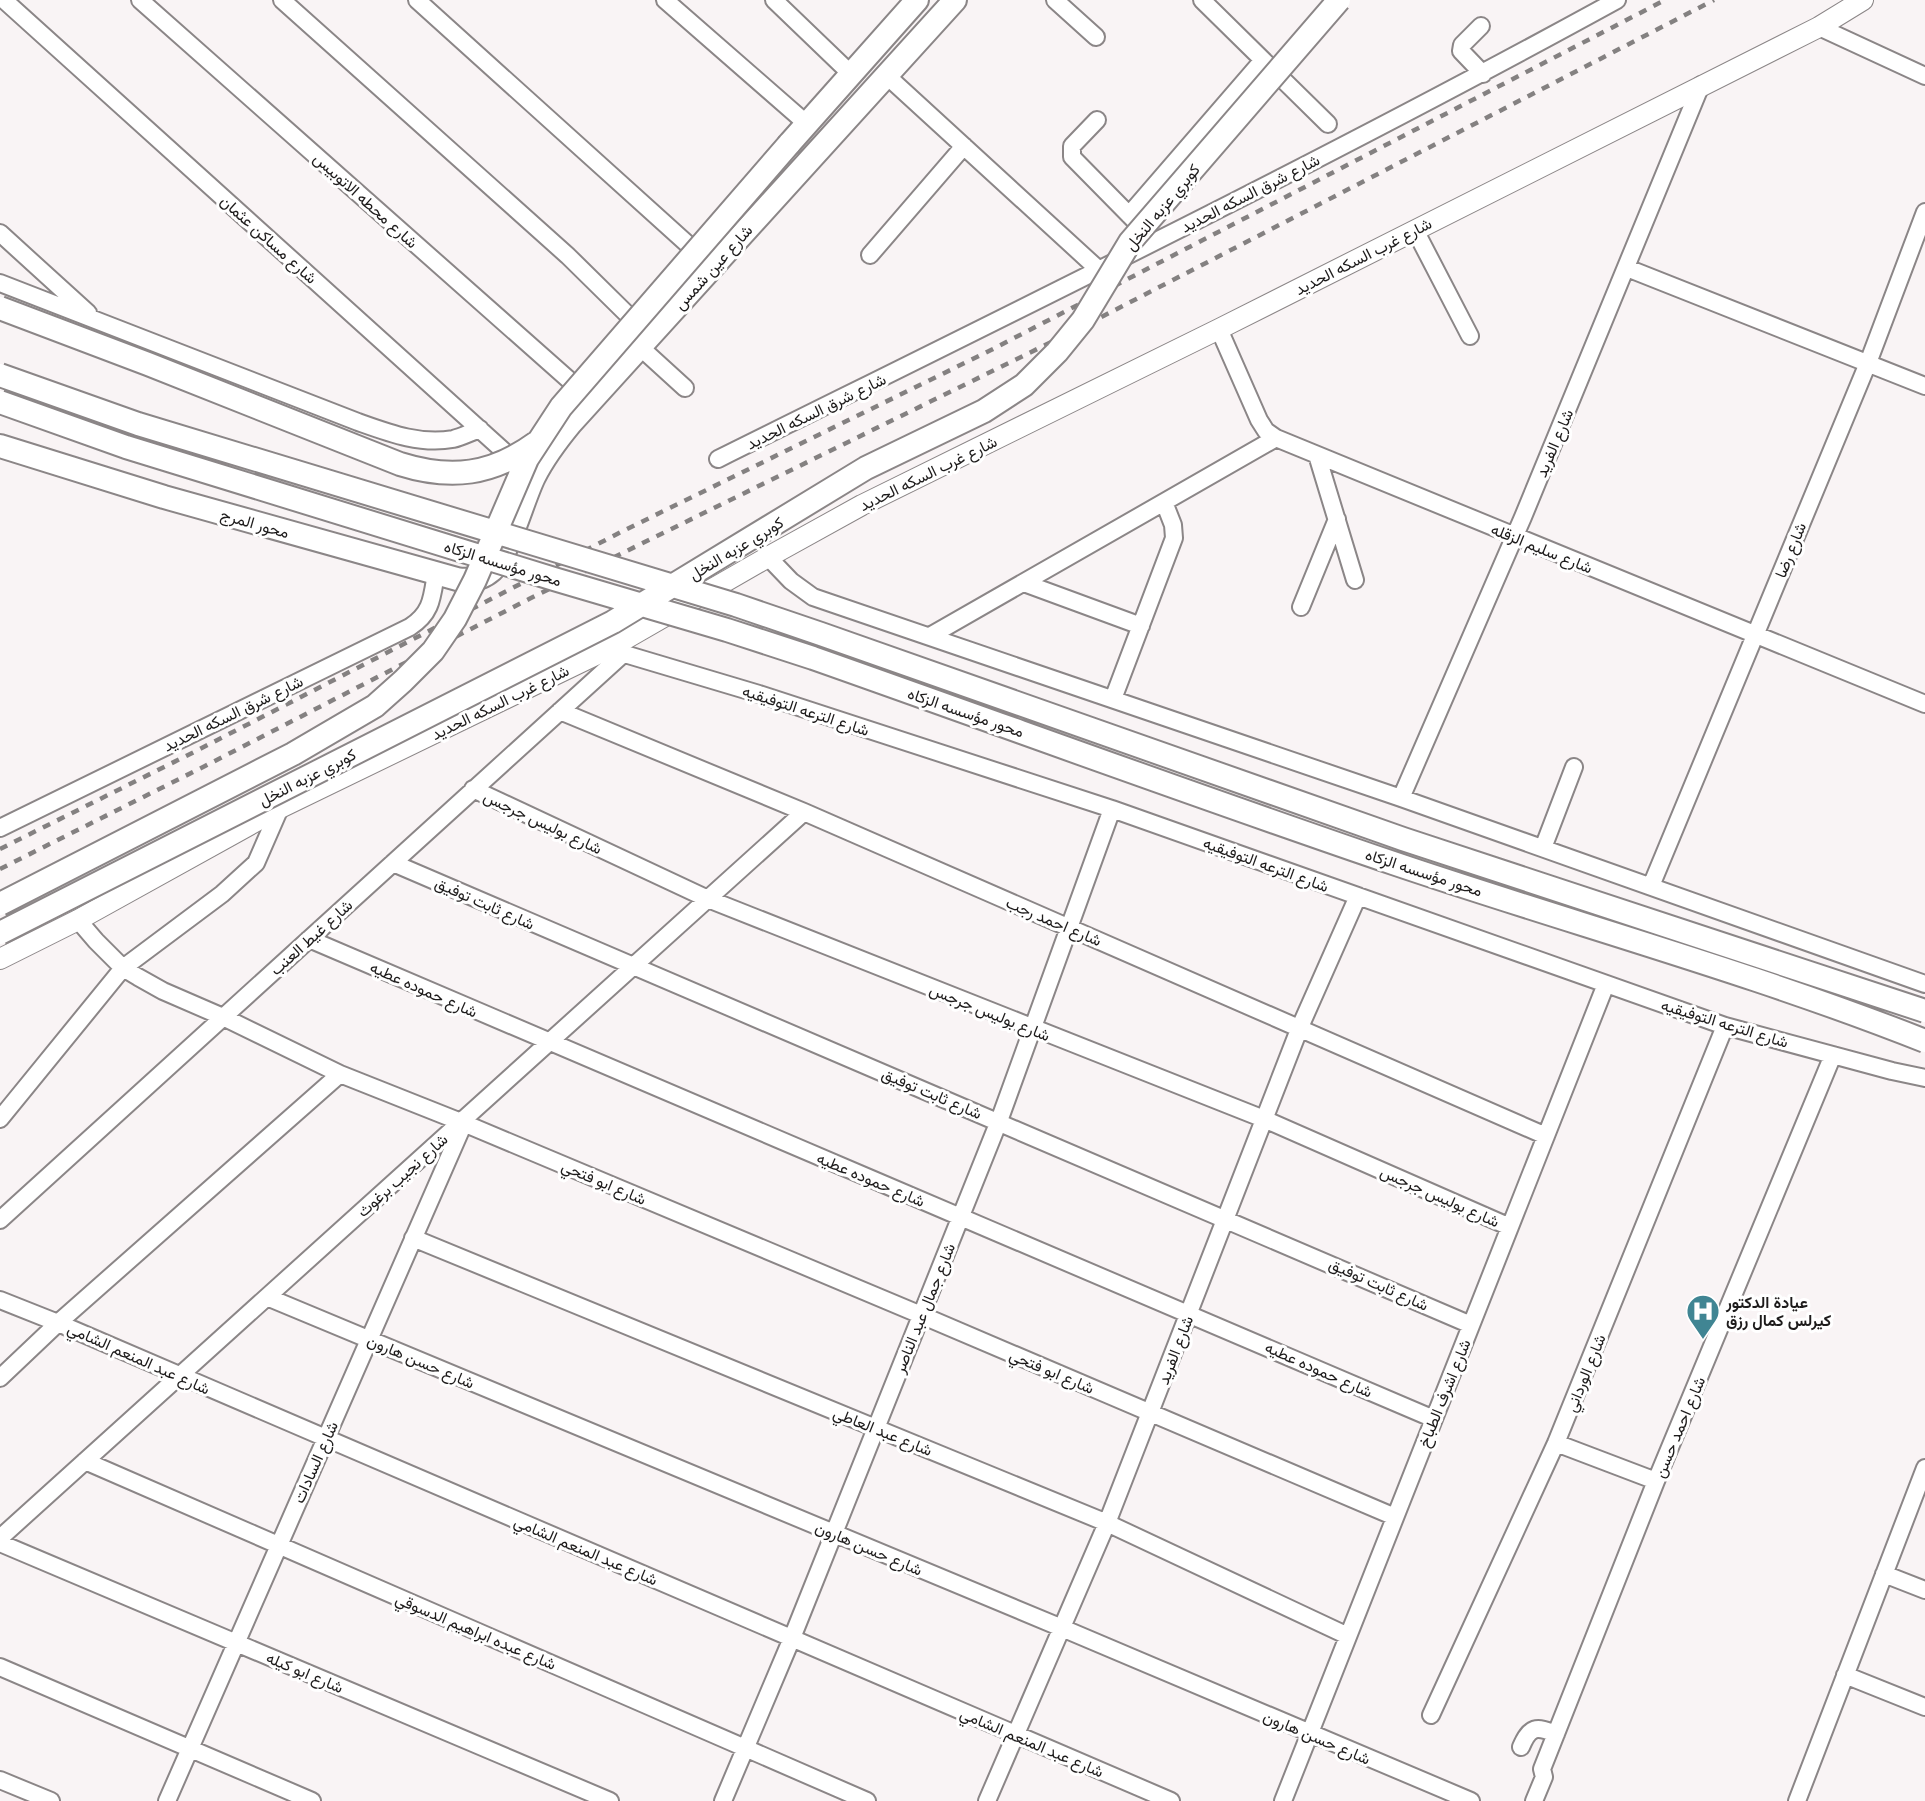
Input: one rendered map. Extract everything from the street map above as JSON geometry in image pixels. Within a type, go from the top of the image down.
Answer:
[{"type":"main road","points":[[807,124],[917,0]]},
{"type":"main road","name":"شارع عين شمس","points":[[502,555],[534,478],[550,449],[591,400],[955,0]]},
{"type":"main road","name":"كوبري عزبه النخل","points":[[0,933],[613,622],[866,468],[984,411],[1024,385],[1057,352],[1083,320],[1130,242],[1339,0]]},
{"type":"main road","name":"كوبري عزبه النخل","points":[[0,904],[292,754],[375,706],[403,681],[433,651],[455,619],[475,580],[527,459],[561,407],[807,124]]},
{"type":"main road","points":[[0,308],[420,470],[462,473],[483,470],[513,458],[539,440]]},
{"type":"main road","name":"محور مؤسسه الزكاه","points":[[0,375],[138,424],[747,609],[1403,839],[1925,1011]]},
{"type":"main road","name":"محور مؤسسه الزكاه","points":[[0,402],[137,450],[802,655],[1393,863],[1717,967],[1852,1013],[1925,1041]]},
{"type":"main road","name":"محور المرج","points":[[0,446],[164,497],[457,579],[476,579],[492,570],[502,555]]},
{"type":"street","name":"شارع مساكن عثمان","points":[[4,0],[534,478]]},
{"type":"street","name":"شارع محطه الاتوبيس","points":[[140,0],[591,400]]},
{"type":"street","points":[[282,0],[568,256],[634,321]]},
{"type":"street","points":[[417,0],[713,267]]},
{"type":"street","points":[[665,0],[807,124]]},
{"type":"street","points":[[774,0],[851,74]]},
{"type":"street","points":[[1055,0],[1096,37]]},
{"type":"street","points":[[1202,0],[1328,124]]},
{"type":"street","name":"شارع شرق السكه الحديد","points":[[718,459],[1100,270],[1483,74],[1617,0]]},
{"type":"street","name":"شارع غرب السكه الحديد","points":[[0,958],[78,920],[280,808],[615,651],[768,557],[862,505],[1219,329],[1819,27],[1863,0]]},
{"type":"street","points":[[1482,26],[1462,45],[1461,51],[1483,74]]},
{"type":"street","points":[[1819,27],[1925,76]]},
{"type":"street","points":[[1130,215],[1263,60]]},
{"type":"street","points":[[886,75],[1100,270]]},
{"type":"street","name":"شارع الفريد","points":[[1401,798],[1515,537],[1701,85]]},
{"type":"street","points":[[1096,120],[1072,146],[1072,157],[1155,241]]},
{"type":"street","points":[[870,255],[964,147]]},
{"type":"street","name":"شارع رضا","points":[[1651,886],[1868,363],[1925,212]]},
{"type":"street","points":[[1415,230],[1470,336]]},
{"type":"street","points":[[0,233],[95,320]]},
{"type":"street","points":[[1627,268],[1925,386]]},
{"type":"street","points":[[0,283],[400,437],[428,440],[455,439],[480,429]]},
{"type":"street","name":"شارع سليم الزقله","points":[[1219,329],[1259,420],[1266,431],[1276,438],[1925,704]]},
{"type":"street","points":[[640,347],[685,388]]},
{"type":"street","points":[[930,636],[1276,438]]},
{"type":"street","points":[[1317,455],[1356,579]]},
{"type":"street","points":[[1113,699],[1174,538],[1173,525],[1164,502]]},
{"type":"street","points":[[1301,607],[1337,519]]},
{"type":"street","points":[[768,557],[791,581],[813,597],[1401,798],[1925,984]]},
{"type":"street","name":"شارع شرق السكه الحديد","points":[[0,828],[410,627],[426,614],[436,573]]},
{"type":"street","points":[[1024,582],[1141,626]]},
{"type":"street","name":"شارع غيط العنب","points":[[0,1220],[560,711],[615,651]]},
{"type":"street","name":"شارع الترعه التوفيقيه","points":[[615,651],[759,694],[1112,809],[1725,1026],[1925,1078]]},
{"type":"street","name":"شارع احمد رجب","points":[[560,711],[804,812],[1546,1136]]},
{"type":"street","points":[[1543,848],[1574,767]]},
{"type":"street","name":"شارع بوليس جرجس","points":[[474,789],[708,899],[1264,1119],[1510,1227]]},
{"type":"street","points":[[0,1119],[123,968],[222,894],[256,863],[280,808]]},
{"type":"street","name":"شارع جمال عبد الناصر","points":[[723,1801],[792,1638],[999,1121],[1112,809]]},
{"type":"street","name":"شارع نجيب برغوث","points":[[0,1538],[804,812]]},
{"type":"street","name":"شارع ثابت توفيق","points":[[393,863],[632,968],[1226,1217],[1471,1325]]},
{"type":"street","name":"شارع الفريد","points":[[987,1801],[1107,1524],[1300,1027],[1358,896]]},
{"type":"street","name":"شارع ابو فتحي","points":[[78,920],[123,968],[163,991],[223,1017],[340,1074],[921,1315],[1395,1517]]},
{"type":"street","name":"شارع حموده عطيه","points":[[309,939],[548,1043],[1189,1312],[1434,1419]]},
{"type":"street","name":"شارع اشرف الطباخ","points":[[1283,1801],[1606,984]]},
{"type":"street","name":"شارع الورداني","points":[[1431,1714],[1556,1443],[1725,1026]]},
{"type":"street","name":"شارع احمد حسن","points":[[1534,1801],[1544,1777],[1542,1768],[1656,1481],[1833,1055]]},
{"type":"street","points":[[0,1378],[58,1323],[340,1074]]},
{"type":"street","name":"شارع السادات","points":[[167,1801],[462,1123]]},
{"type":"street","name":"شارع عبد العاطي","points":[[413,1238],[1107,1524],[1348,1636]]},
{"type":"street","name":"شارع حسن هارون","points":[[267,1297],[1471,1801]]},
{"type":"street","name":"شارع عبد المنعم الشامي","points":[[0,1300],[1171,1801]]},
{"type":"street","points":[[1556,1443],[1656,1481]]},
{"type":"street","name":"شارع عبده ابراهيم الدسوقي","points":[[85,1461],[867,1801]]},
{"type":"street","points":[[1801,1800],[1845,1675],[1924,1476]]},
{"type":"street","name":"شارع ابو كيله","points":[[0,1543],[610,1801]]},
{"type":"street","points":[[1884,1574],[1925,1590]]},
{"type":"street","points":[[0,1667],[312,1801]]},
{"type":"street","points":[[1845,1675],[1925,1707]]},
{"type":"street","points":[[1521,1747],[1529,1731],[1544,1729],[1556,1734]]},
{"type":"street","points":[[0,1780],[51,1801]]},
{"type":"railway","points":[[0,849],[196,751],[625,530],[991,350],[1665,0]]},
{"type":"railway","points":[[0,869],[529,599],[1086,325],[1714,0]]},
{"type":"place","name":"عيادة الدكتور كيرلس كمال رزق","points":[[1703,1340]]}]
